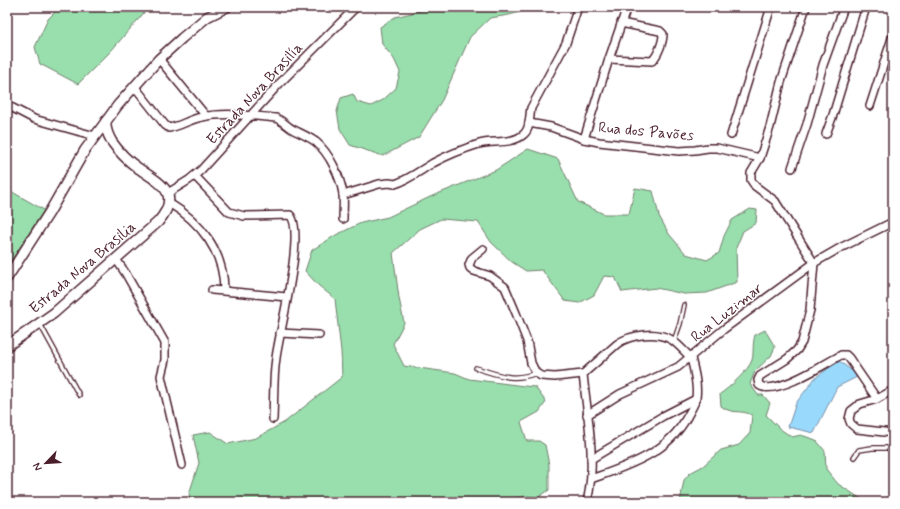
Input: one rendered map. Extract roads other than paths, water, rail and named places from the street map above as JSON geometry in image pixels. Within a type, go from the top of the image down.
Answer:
[{"type":"street","points":[[7,278],[49,213],[70,175],[106,121],[159,59],[199,23],[207,17],[227,7]]},
{"type":"street","name":"Estrada Nova Brasilía","points":[[168,193],[195,176],[279,84],[356,7]]},
{"type":"street","points":[[343,195],[379,184],[395,184],[460,151],[483,143],[496,143],[515,139],[523,135],[529,123],[532,108],[566,43],[578,7]]},
{"type":"street","points":[[584,139],[608,59],[627,7]]},
{"type":"street","points":[[730,135],[771,7]]},
{"type":"street","points":[[806,7],[781,82],[775,110],[761,156],[750,176],[752,183],[775,201],[814,263],[810,310],[802,342],[797,350],[787,359],[760,376],[758,380],[759,385],[766,388],[775,388],[794,381],[841,355],[846,355],[877,399]]},
{"type":"street","points":[[792,168],[807,124],[823,65],[844,7]]},
{"type":"street","points":[[826,134],[866,7]]},
{"type":"street","points":[[608,59],[652,61],[656,57],[663,38],[663,34],[660,31],[621,22]]},
{"type":"street","points":[[870,106],[893,35]]},
{"type":"street","points":[[159,59],[206,116]]},
{"type":"street","points":[[134,87],[168,127],[173,127],[206,116],[250,116],[281,120],[290,128],[305,135],[321,147],[330,161],[343,195],[343,219]]},
{"type":"street","points":[[7,105],[34,119],[95,136]]},
{"type":"street","points":[[106,121],[105,125],[108,134],[121,154],[138,168],[158,181],[168,193],[169,203],[191,218],[212,245],[217,253],[220,263],[224,280],[224,290]]},
{"type":"street","name":"Rua dos Pavões","points":[[529,123],[557,129],[584,139],[622,145],[679,151],[717,148],[761,156]]},
{"type":"street","points":[[195,176],[229,212],[244,216],[286,215],[292,217],[294,226],[293,267],[286,297],[276,358],[273,419]]},
{"type":"street","name":"Estrada Nova Brasilia","points":[[7,346],[40,324],[70,300],[158,222],[163,216],[169,203]]},
{"type":"street","name":"Rua Luzimar","points":[[696,399],[696,387],[691,358],[720,332],[814,263],[893,222]]},
{"type":"street","points":[[483,249],[472,258],[469,265],[470,268],[474,271],[490,276],[505,288],[527,341],[531,364],[536,373],[541,376],[555,377],[583,374],[612,347],[622,340],[640,336],[663,336],[674,341],[691,358],[678,367],[620,394],[587,415]]},
{"type":"street","points":[[116,259],[165,343],[165,360],[161,376],[182,465]]},
{"type":"street","points":[[212,290],[286,297]]},
{"type":"street","points":[[280,333],[319,335]]},
{"type":"street","points":[[583,374],[591,459],[591,479],[587,502]]},
{"type":"street","points":[[893,390],[877,399],[860,404],[851,411],[849,419],[851,424],[857,429],[893,433]]},
{"type":"street","points":[[591,459],[663,416],[696,399]]},
{"type":"street","points":[[591,479],[626,466],[659,449],[680,429],[696,399]]},
{"type":"lane","points":[[674,341],[680,324],[684,305]]},
{"type":"lane","points":[[40,324],[79,395]]},
{"type":"lane","points":[[476,368],[500,376],[515,378],[527,377],[536,373]]},
{"type":"lane","points":[[854,457],[859,450],[893,448]]},
{"type":"water","points":[[839,361],[859,376],[837,387],[814,433],[788,427],[796,403],[815,378]]}]
